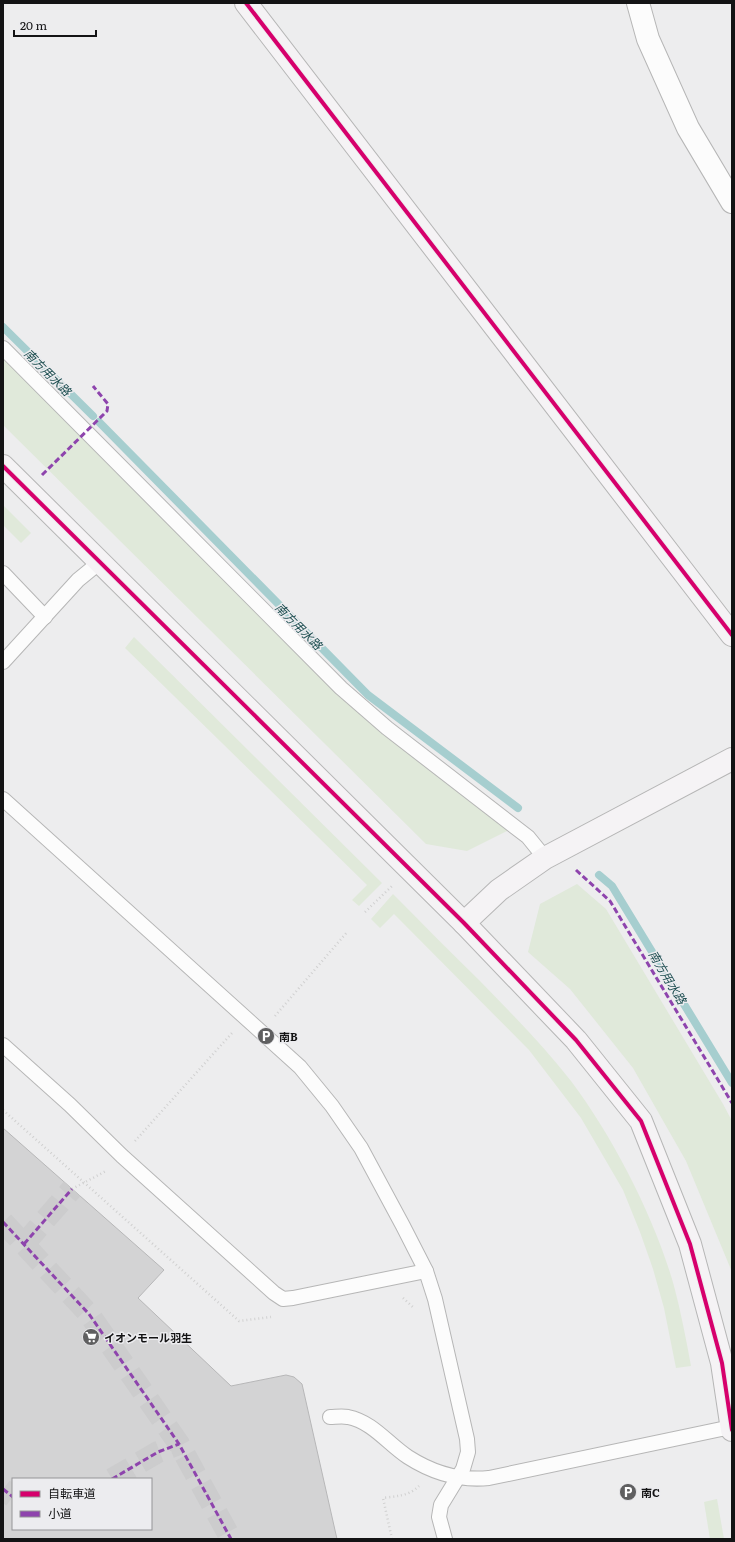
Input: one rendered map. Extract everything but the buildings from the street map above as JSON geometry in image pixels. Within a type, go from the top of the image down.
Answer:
[{"type":"street","points":[[246,3],[732,635]]},
{"type":"street","points":[[638,3],[648,39],[688,128],[732,202]]},
{"type":"street","points":[[3,466],[464,923],[576,1040],[641,1121],[690,1244],[722,1363],[732,1428]]},
{"type":"street","points":[[464,923],[499,890],[545,858],[732,759]]},
{"type":"lane","points":[[3,348],[341,688],[387,728],[528,837],[545,858]]},
{"type":"lane","points":[[3,662],[78,580],[100,562]]},
{"type":"lane","points":[[3,573],[45,617]]},
{"type":"lane","points":[[3,800],[300,1067],[332,1106],[361,1148],[426,1271],[435,1299],[467,1439],[468,1452],[463,1469],[441,1505],[439,1517],[445,1539]]},
{"type":"lane","points":[[3,1045],[70,1105],[116,1151],[274,1294],[283,1299],[426,1271]]},
{"type":"lane","points":[[330,1417],[348,1417],[369,1426],[408,1457],[431,1470],[457,1478],[476,1479],[489,1478],[732,1428]]},
{"type":"path","points":[[365,912],[394,884]]},
{"type":"path","points":[[274,1017],[348,931]]},
{"type":"path","points":[[134,1142],[233,1033]]},
{"type":"path","points":[[72,1189],[109,1170]]},
{"type":"path","points":[[392,1539],[383,1498],[413,1492],[421,1484]]},
{"type":"green space","points":[[3,357],[344,700],[509,830],[467,851],[426,844],[3,425]]},
{"type":"green space","points":[[3,505],[31,533],[21,543],[3,525]]},
{"type":"green space","points":[[134,637],[382,883],[359,906],[352,900],[367,885],[125,648]]},
{"type":"green space","points":[[577,884],[606,909],[732,1121],[732,1272],[686,1161],[633,1068],[570,989],[528,952],[540,904]]},
{"type":"green space","points":[[393,894],[515,1017],[571,1081],[587,1103],[631,1179],[656,1233],[674,1286],[691,1366],[676,1368],[664,1308],[653,1269],[640,1232],[623,1190],[581,1118],[529,1050],[394,914],[380,928],[371,919]]},
{"type":"green space","points":[[717,1499],[724,1539],[710,1539],[704,1502]]},
{"type":"waterway","name":"南方用水路","points":[[3,327],[93,416]]},
{"type":"waterway","name":"南方用水路","points":[[99,422],[368,695],[518,808]]},
{"type":"waterway","name":"南方用水路","points":[[599,875],[612,886],[732,1083]]},
{"type":"tunnel","points":[[24,1244],[72,1189]]},
{"type":"tunnel","points":[[3,1222],[89,1314],[179,1444],[231,1539]]},
{"type":"tunnel","points":[[114,1478],[158,1452],[179,1444]]},
{"type":"tunnel","points":[[3,1489],[12,1496]]},
{"type":"marked path","points":[[42,475],[107,411],[108,404],[93,386]]},
{"type":"marked path","points":[[576,870],[610,901],[732,1103]]},
{"type":"marked path","points":[[24,1244],[72,1189]]},
{"type":"marked path","points":[[3,1222],[89,1314],[179,1444],[231,1539]]},
{"type":"marked path","points":[[114,1478],[158,1452],[179,1444]]},
{"type":"marked path","points":[[3,1489],[12,1496]]},
{"type":"cycle path","points":[[246,3],[732,635]]},
{"type":"cycle path","points":[[3,466],[464,923],[576,1040],[641,1121],[690,1244],[722,1363],[732,1430]]},
{"type":"place","name":"南B","points":[[266,1036]]},
{"type":"place","name":"イオンモール羽生","points":[[91,1337]]},
{"type":"place","name":"南C","points":[[628,1492]]}]
